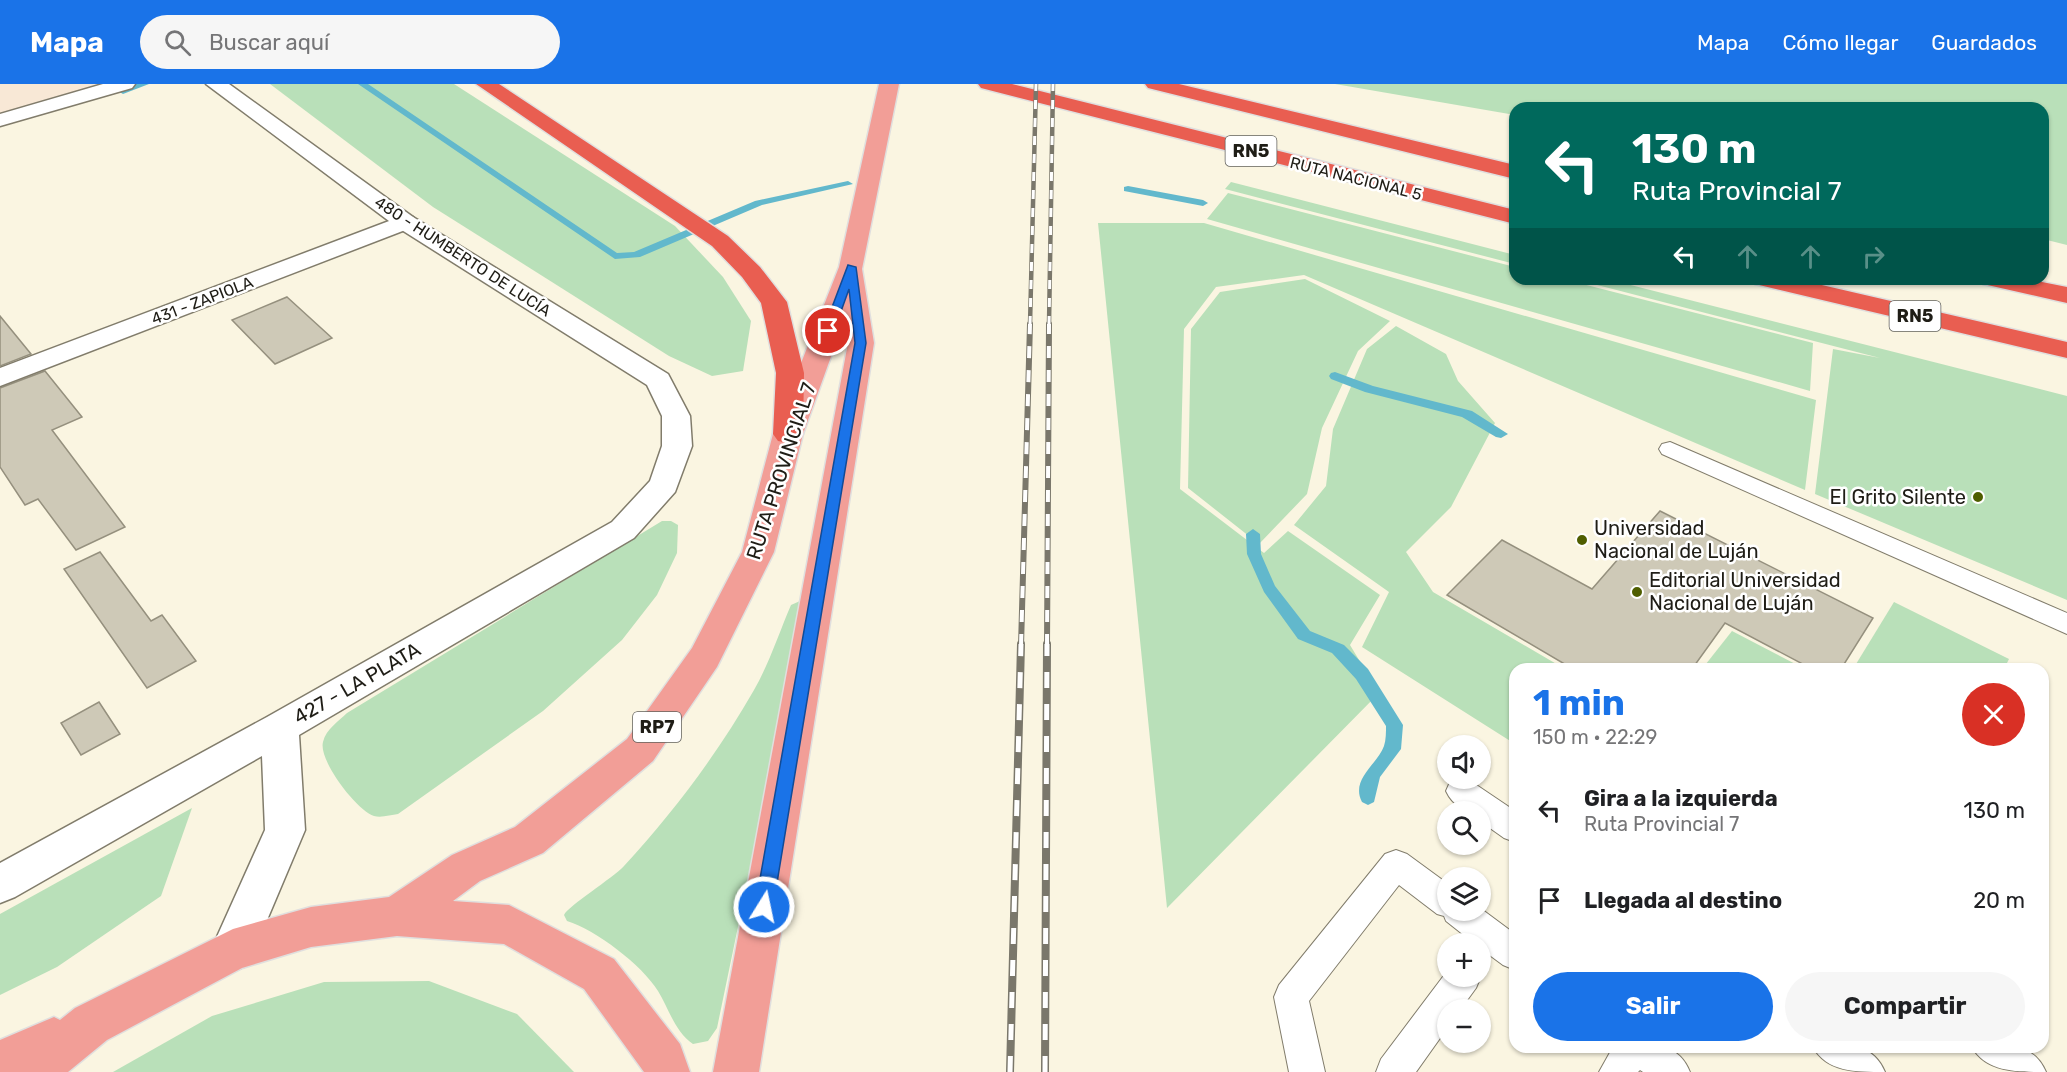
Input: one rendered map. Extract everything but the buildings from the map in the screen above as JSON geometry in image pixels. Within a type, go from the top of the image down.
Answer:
[{"type":"highway","points":[[486,84],[720,241],[751,272],[774,302],[790,373],[788,434]]},
{"type":"highway","name":"RUTA NACIONAL 5","points":[[988,84],[1509,216]]},
{"type":"highway","name":"RN5","points":[[1155,84],[1509,171]]},
{"type":"highway","name":"RN5","points":[[1790,285],[2067,350]]},
{"type":"highway","points":[[2020,285],[2067,295]]},
{"type":"main road","name":"RUTA PROVINCIAL 7","points":[[397,916],[466,868],[529,840],[640,750],[705,657],[758,552],[788,434],[851,267],[889,86]]},
{"type":"main road","name":"RUTA PROVINCIAL 7","points":[[736,1072],[861,343],[851,267]]},
{"type":"main road","name":"RP7","points":[[32,1072],[91,1024],[233,950],[311,927],[397,916],[509,925],[599,974],[664,1060],[667,1072]]},
{"type":"main road","points":[[0,1064],[91,1024]]},
{"type":"street","points":[[0,120],[125,84]]},
{"type":"street","name":"480 - HUMBERTO DE LUCÍA","points":[[216,84],[405,222],[658,380],[676,416],[678,446]]},
{"type":"street","name":"431 - ZAPIOLA","points":[[0,378],[405,222]]},
{"type":"street","name":"427 - LA PLATA","points":[[0,884],[280,728],[623,530],[664,485],[678,446]]},
{"type":"street","points":[[233,950],[285,830],[280,728]]},
{"type":"lane","points":[[1670,449],[2067,624]]},
{"type":"lane","points":[[1461,790],[1509,824]]},
{"type":"lane","points":[[1307,1072],[1291,997],[1395,864],[1437,895]]},
{"type":"lane","points":[[1468,921],[1496,948]]},
{"type":"lane","points":[[1394,1072],[1456,987]]},
{"type":"lane","points":[[1617,1072],[1630,1053]]},
{"type":"lane","points":[[1647,1053],[1672,1072]]},
{"type":"lane","points":[[1840,1053],[1867,1072]]},
{"type":"lane","points":[[1999,1053],[2028,1072]]},
{"type":"shaded area","points":[[0,84],[108,84],[0,114]]},
{"type":"green space","points":[[270,84],[454,84],[675,226],[723,277],[751,321],[743,371],[712,376],[669,356],[433,207]]},
{"type":"green space","points":[[1335,84],[2067,84],[2067,245],[2049,240],[2049,102],[1509,102],[1509,114]]},
{"type":"green space","points":[[1231,182],[1509,253],[1509,262],[1225,189]]},
{"type":"green space","points":[[1228,193],[1509,265],[1509,285],[1586,285],[1813,343],[1810,391],[1207,219]]},
{"type":"green space","points":[[1098,223],[1204,223],[1816,400],[1805,490],[1304,275],[1216,287],[1184,329],[1180,489],[1264,553],[1288,531],[1380,595],[1350,645],[1379,693],[1167,908]]},
{"type":"green space","points":[[1305,279],[1390,321],[1358,351],[1322,428],[1307,494],[1259,544],[1188,488],[1191,329],[1220,292]]},
{"type":"green space","points":[[1597,285],[1631,285],[2067,396],[2067,600],[1815,494],[1833,349],[1880,358]]},
{"type":"green space","points":[[1396,326],[1446,354],[1458,381],[1495,423],[1451,507],[1406,552],[1433,592],[1555,663],[1509,663],[1509,740],[1362,647],[1389,592],[1294,525],[1326,486],[1333,429],[1367,349]]},
{"type":"green space","points":[[662,521],[671,521],[678,525],[677,553],[657,595],[622,640],[543,711],[398,814],[374,816],[358,805],[340,784],[326,760],[323,742],[333,726],[347,713]]},
{"type":"green space","points":[[800,601],[805,604],[717,1028],[708,1041],[693,1044],[681,1033],[658,991],[641,970],[604,940],[567,921],[564,915],[624,866],[694,782],[754,690],[791,605]]},
{"type":"green space","points":[[1894,602],[2009,659],[2007,663],[1857,663]]},
{"type":"green space","points":[[1732,631],[1793,663],[1707,663]]},
{"type":"green space","points":[[192,808],[161,896],[57,967],[0,995],[0,914]]},
{"type":"green space","points":[[429,981],[517,1014],[574,1072],[113,1072],[212,1016],[324,982]]},
{"type":"waterway","points":[[123,91],[145,84]]},
{"type":"waterway","points":[[362,84],[615,256],[636,255],[759,203],[848,184]]},
{"type":"waterway","points":[[1128,189],[1203,203]]},
{"type":"waterway","points":[[1335,376],[1369,389],[1467,414],[1501,434]]},
{"type":"waterway","points":[[1253,534],[1254,554],[1269,588],[1304,635],[1338,649],[1362,674],[1395,725],[1392,749],[1372,775],[1368,797]]},
{"type":"railway","points":[[1030,325],[1036,84]]},
{"type":"railway","points":[[1049,325],[1053,84]]},
{"type":"railway","points":[[1021,646],[1030,324]]},
{"type":"railway","points":[[1047,646],[1049,324]]},
{"type":"railway","points":[[1010,1072],[1021,644]]},
{"type":"railway","points":[[1045,1072],[1047,644]]},
{"type":"place","name":"El Grito Silente","points":[[1978,497]]},
{"type":"place","name":"Universidad Nacional de Luján","points":[[1582,540]]},
{"type":"place","name":"Editorial Universidad Nacional de Luján","points":[[1637,592]]},
{"type":"route","points":[[764,907],[861,343],[851,267],[828,331]]}]
